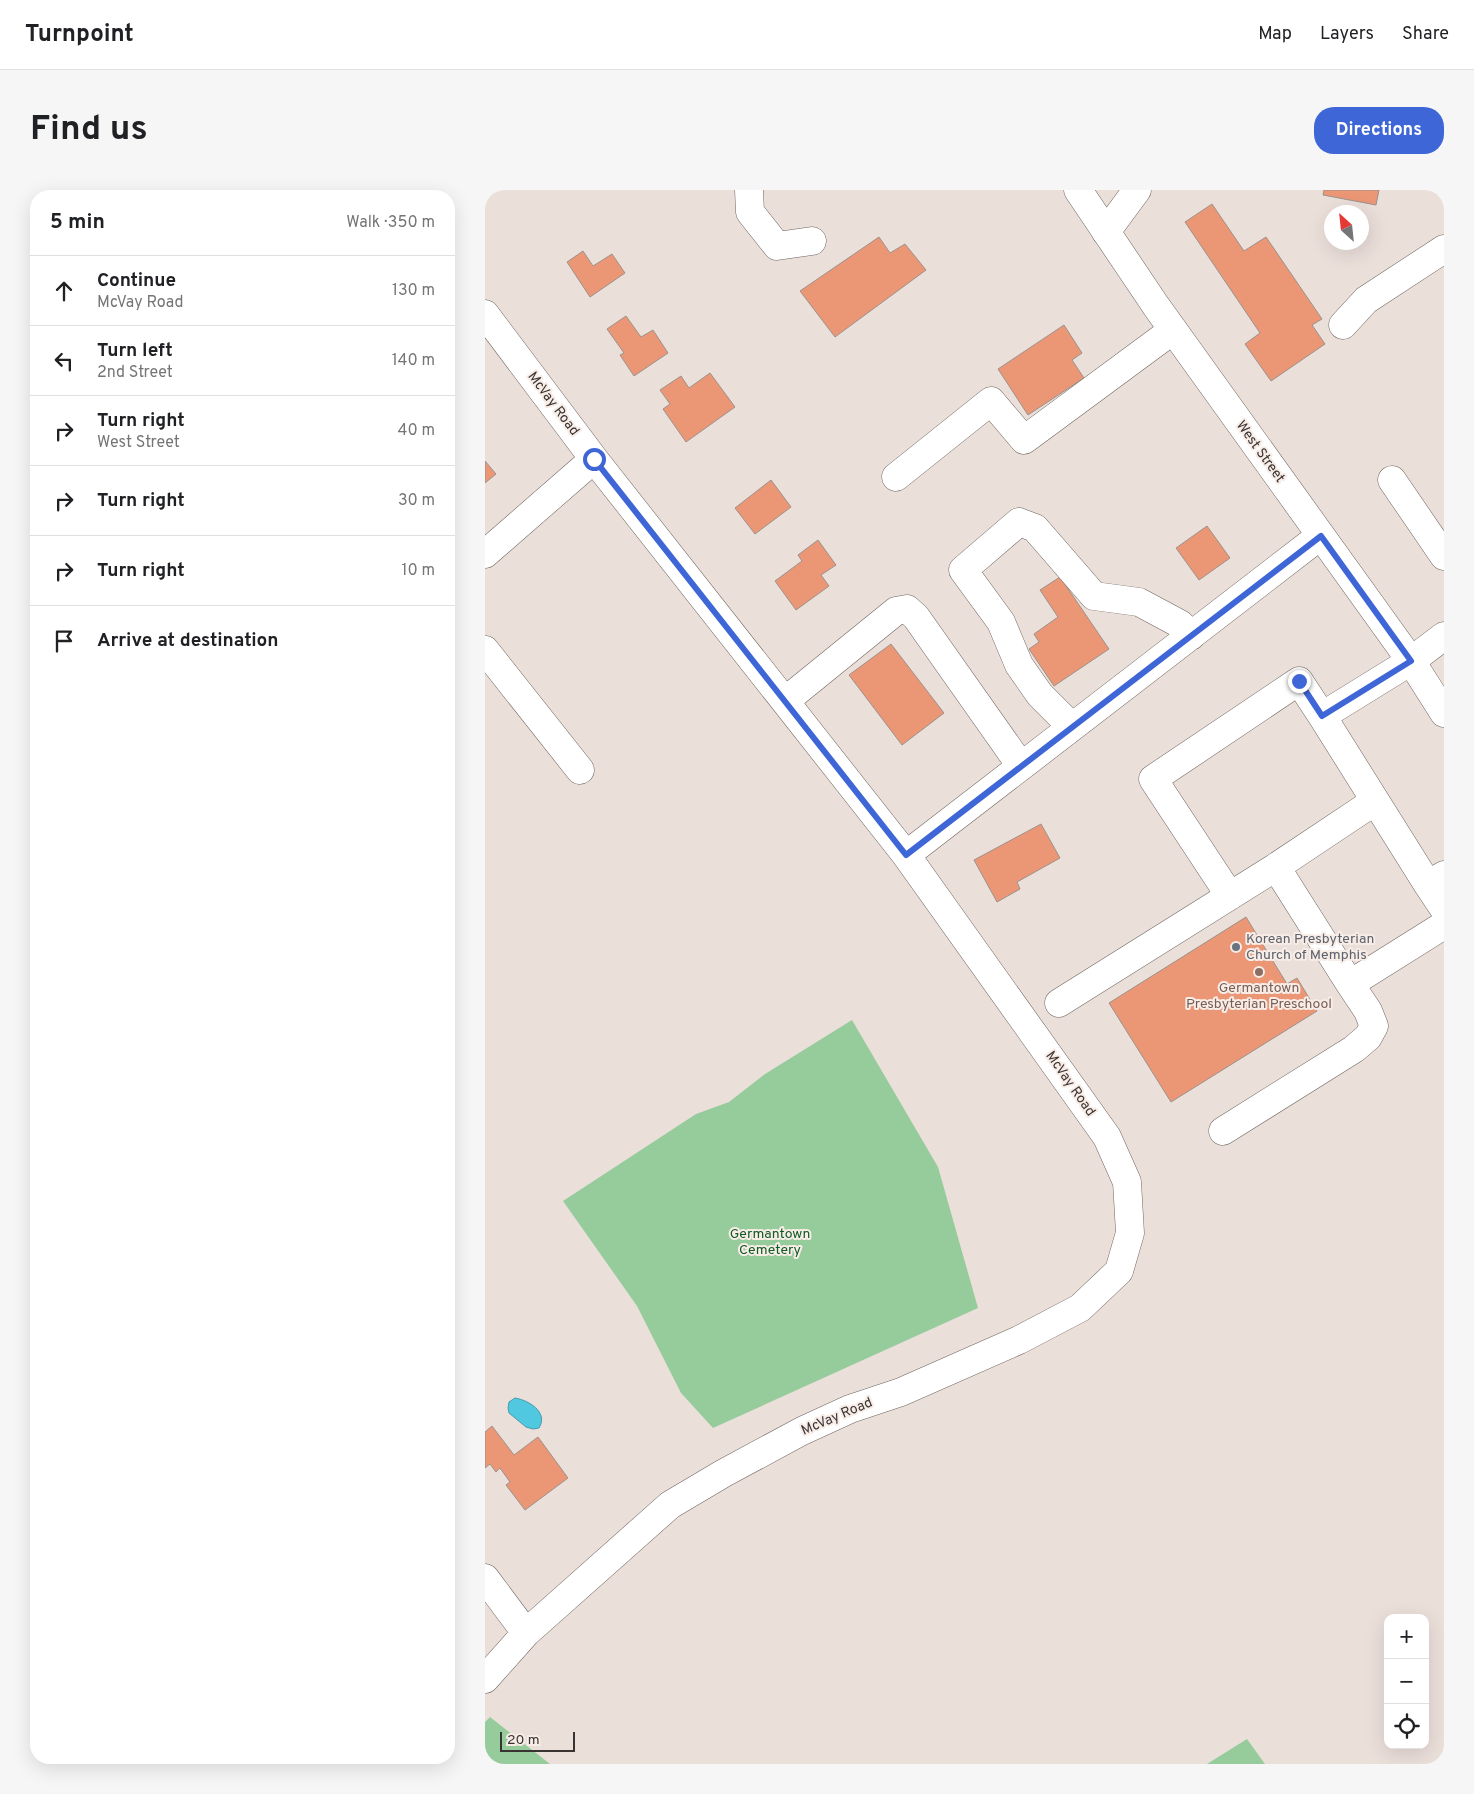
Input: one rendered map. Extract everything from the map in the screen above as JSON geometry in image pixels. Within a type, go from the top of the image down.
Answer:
[{"type":"street","points":[[749,190],[750,212],[777,246],[811,241]]},
{"type":"street","name":"West Street","points":[[1077,190],[1173,330],[1411,661],[1444,713]]},
{"type":"street","points":[[1106,232],[1137,190]]},
{"type":"street","points":[[1343,325],[1366,300],[1444,249]]},
{"type":"street","name":"McVay Road","points":[[485,314],[594,459],[906,855],[1107,1136],[1127,1182],[1130,1233],[1119,1271],[1080,1308],[1019,1340],[901,1392],[849,1409],[802,1431],[670,1504],[526,1633],[485,1678]]},
{"type":"street","points":[[896,477],[991,401],[1024,440],[1173,330]]},
{"type":"street","points":[[485,554],[594,459]]},
{"type":"street","points":[[1392,480],[1444,556]]},
{"type":"street","points":[[1072,728],[1040,695],[1019,664],[1001,622],[963,570],[1019,522],[1035,528],[1095,596],[1139,602],[1180,624],[1191,636]]},
{"type":"street","points":[[906,855],[1321,536]]},
{"type":"street","points":[[785,701],[896,611],[907,609],[916,617],[1021,766]]},
{"type":"street","points":[[1322,716],[1411,661],[1444,636]]},
{"type":"street","points":[[485,650],[580,770]]},
{"type":"street","points":[[1229,896],[1153,779],[1299,681],[1375,801],[1436,880],[1444,909]]},
{"type":"street","points":[[1059,1003],[1276,868],[1375,801]]},
{"type":"street","points":[[1223,1131],[1354,1050],[1368,1037],[1374,1026],[1368,1011],[1276,868]]},
{"type":"street","points":[[1350,984],[1444,925]]},
{"type":"street","points":[[485,1578],[526,1633]]},
{"type":"green space","name":"Germantown Cemetery","points":[[852,1020],[938,1167],[978,1308],[713,1428],[681,1393],[637,1306],[563,1201],[696,1114],[729,1102],[765,1074]]},
{"type":"green space","points":[[490,1717],[550,1764],[485,1764],[485,1722]]},
{"type":"green space","points":[[1247,1739],[1265,1764],[1207,1764]]},
{"type":"water","points":[[515,1398],[526,1401],[536,1408],[541,1417],[539,1428],[526,1427],[509,1413],[509,1402]]},
{"type":"building","points":[[1324,190],[1379,190],[1376,205],[1323,195]]},
{"type":"building","points":[[1212,204],[1244,251],[1266,237],[1322,319],[1312,325],[1325,344],[1271,381],[1245,344],[1260,333],[1185,222]]},
{"type":"building","points":[[879,237],[890,253],[905,244],[926,270],[835,337],[800,291]]},
{"type":"building","points":[[583,251],[593,266],[612,254],[625,273],[590,297],[567,262]]},
{"type":"building","points":[[626,316],[641,337],[653,330],[668,353],[634,376],[620,355],[624,353],[607,329]]},
{"type":"building","points":[[1064,325],[1082,353],[1072,360],[1084,378],[1028,415],[998,369]]},
{"type":"building","points":[[710,373],[735,407],[686,442],[663,409],[670,404],[660,390],[681,376],[689,388]]},
{"type":"building","points":[[485,461],[496,474],[485,483]]},
{"type":"building","points":[[771,480],[791,507],[755,534],[735,508]]},
{"type":"building","points":[[1207,526],[1230,558],[1199,580],[1176,548]]},
{"type":"building","points":[[818,540],[836,565],[821,575],[829,586],[796,610],[775,581],[802,561],[798,555]]},
{"type":"building","points":[[1060,577],[1109,649],[1054,686],[1029,649],[1039,642],[1034,634],[1058,617],[1040,590]]},
{"type":"building","points":[[891,644],[944,713],[902,745],[849,675]]},
{"type":"building","points":[[1041,824],[1060,858],[1017,882],[1020,889],[997,902],[974,860]]},
{"type":"building","points":[[1246,917],[1287,984],[1297,978],[1317,1011],[1171,1102],[1109,1003]]},
{"type":"building","points":[[492,1426],[514,1455],[538,1437],[568,1478],[525,1510],[506,1485],[510,1482],[500,1468],[496,1472],[490,1464],[485,1468],[485,1432]]},
{"type":"place","name":"Korean Presbyterian Church of Memphis","points":[[1236,947]]},
{"type":"place","name":"Germantown Presbyterian Preschool","points":[[1259,972]]},
{"type":"route","points":[[594,459],[906,855],[1321,536],[1411,661],[1322,716],[1299,681]]}]
